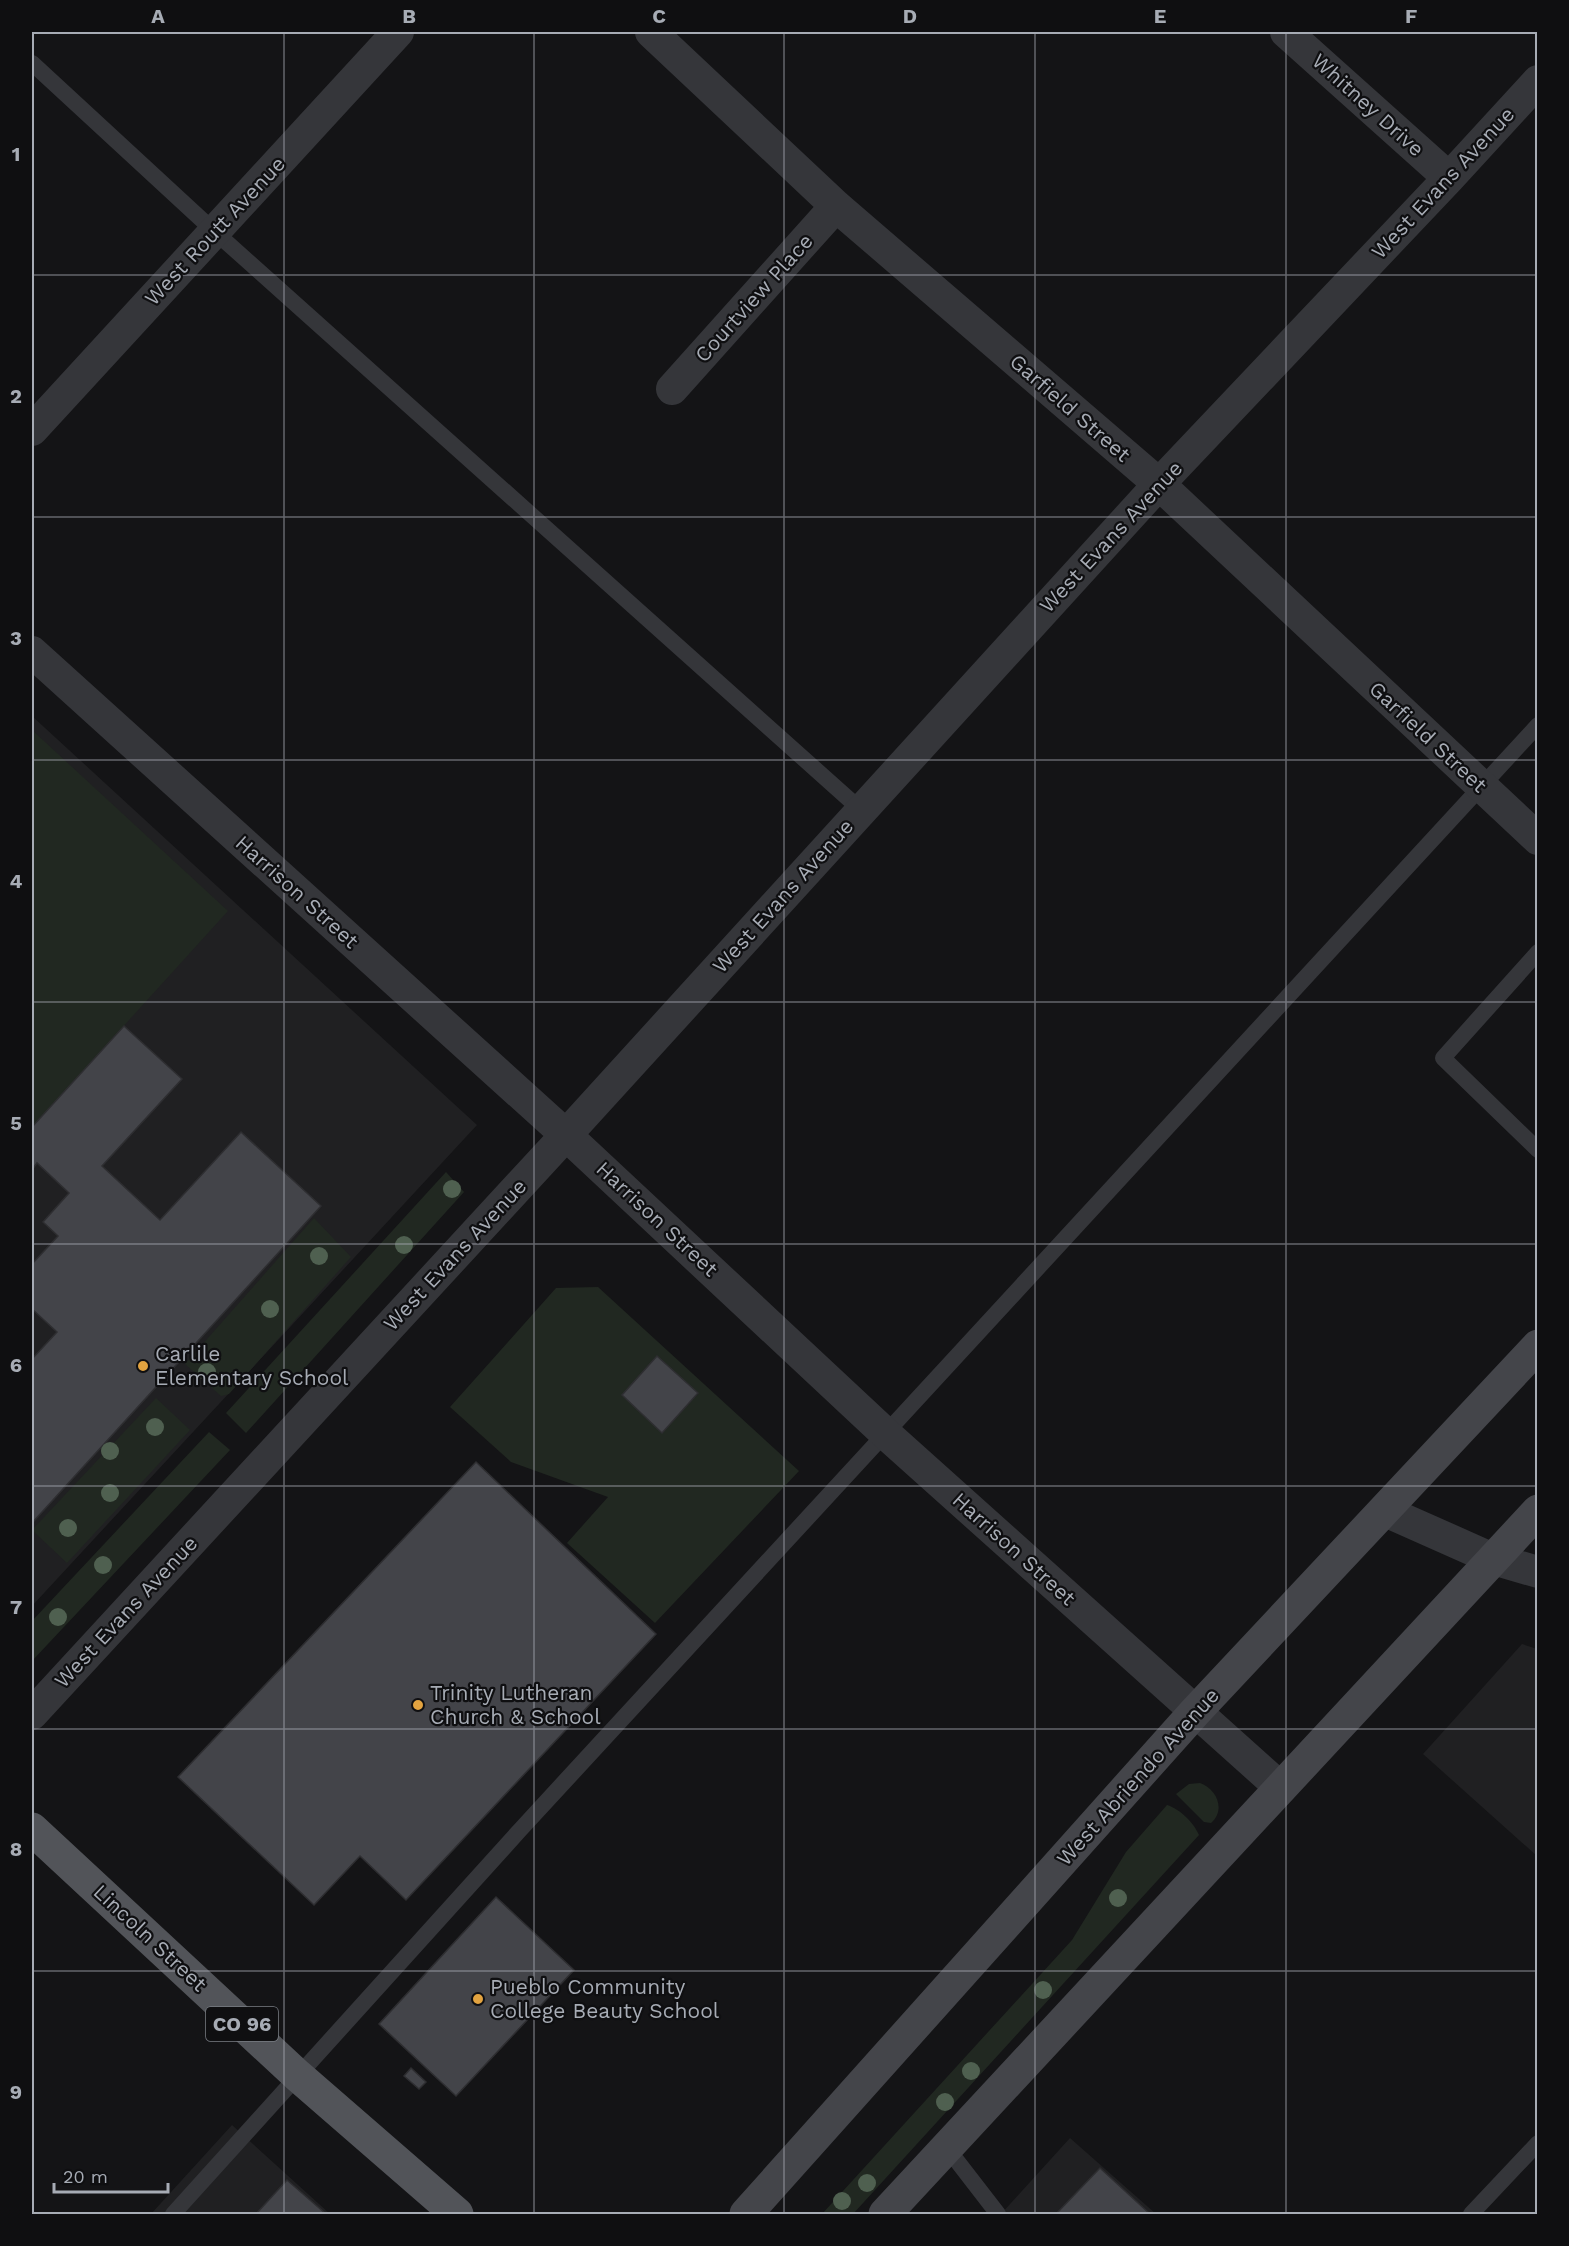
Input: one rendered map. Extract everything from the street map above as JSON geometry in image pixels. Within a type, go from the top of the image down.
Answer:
[{"type":"main road","name":"Lincoln Street","points":[[32,1829],[297,2074],[457,2214]]},
{"type":"street","name":"West Routt Avenue","points":[[32,430],[398,32]]},
{"type":"street","name":"Garfield Street","points":[[651,32],[836,206],[1159,483],[1480,787],[1538,839]]},
{"type":"street","name":"Whitney Drive","points":[[1286,32],[1449,178]]},
{"type":"street","name":"West Evans Avenue","points":[[32,1714],[566,1135],[1159,483],[1538,81]]},
{"type":"street","name":"Courtview Place","points":[[672,389],[836,206]]},
{"type":"street","name":"Harrison Street","points":[[32,652],[566,1135],[886,1434],[1281,1788]]},
{"type":"street","name":"West Abriendo Avenue","points":[[746,2214],[1195,1712],[1538,1346]]},
{"type":"street","points":[[885,2214],[1538,1510]]},
{"type":"street","points":[[1385,1511],[1493,1559],[1538,1572]]},
{"type":"lane","points":[[32,63],[214,231],[861,810]]},
{"type":"lane","points":[[173,2214],[297,2074],[1538,725]]},
{"type":"lane","points":[[1538,952],[1443,1058],[1538,1150]]},
{"type":"lane","points":[[1471,2214],[1538,2142]]},
{"type":"lane","points":[[947,2148],[998,2214]]},
{"type":"shaded area","name":"Carlile Elementary School","points":[[32,716],[477,1125],[32,1606]]},
{"type":"shaded area","points":[[32,730],[228,911],[32,1127]]},
{"type":"shaded area","points":[[446,1172],[464,1192],[246,1433],[226,1413]]},
{"type":"shaded area","points":[[314,1218],[351,1257],[229,1394],[221,1396],[185,1364]]},
{"type":"shaded area","points":[[598,1287],[799,1471],[655,1623],[567,1543],[608,1497],[511,1462],[450,1407],[556,1288]],"holes":[[[657,1356],[698,1394],[662,1432]]]},
{"type":"shaded area","points":[[156,1398],[190,1430],[67,1563],[32,1530]]},
{"type":"shaded area","points":[[209,1432],[230,1450],[32,1661],[32,1621]]},
{"type":"shaded area","points":[[1522,1644],[1537,1649],[1537,1856],[1423,1754]]},
{"type":"shaded area","points":[[1200,1783],[1211,1790],[1218,1800],[1218,1812],[1211,1823],[1204,1822],[1176,1794],[1189,1784]]},
{"type":"shaded area","points":[[1167,1805],[1186,1817],[1199,1835],[853,2214],[822,2214],[1072,1940],[1126,1852]]},
{"type":"shaded area","points":[[232,2125],[330,2214],[151,2214]]},
{"type":"shaded area","points":[[1070,2138],[1156,2214],[1001,2214]]},
{"type":"building","points":[[124,1026],[182,1079],[102,1166],[160,1220],[241,1132],[321,1206],[32,1523],[32,1359],[57,1332],[32,1309],[32,1264],[58,1236],[43,1222],[69,1193],[37,1163],[32,1170],[32,1127]]},
{"type":"building","points":[[657,1356],[698,1393],[662,1433],[622,1395]]},
{"type":"building","name":"Trinity Lutheran Church & School","points":[[476,1462],[656,1634],[406,1900],[360,1856],[314,1905],[178,1777]]},
{"type":"building","points":[[496,1897],[574,1970],[456,2096],[379,2024]]},
{"type":"building","points":[[411,2068],[426,2082],[419,2089],[404,2076]]},
{"type":"building","points":[[1100,2168],[1150,2214],[1056,2214]]},
{"type":"building","points":[[287,2180],[326,2214],[256,2214]]},
{"type":"place","name":"Carlile Elementary School","points":[[143,1366]]},
{"type":"place","name":"Trinity Lutheran Church & School","points":[[418,1705]]},
{"type":"place","name":"Pueblo Community College Beauty School","points":[[478,1999]]}]
